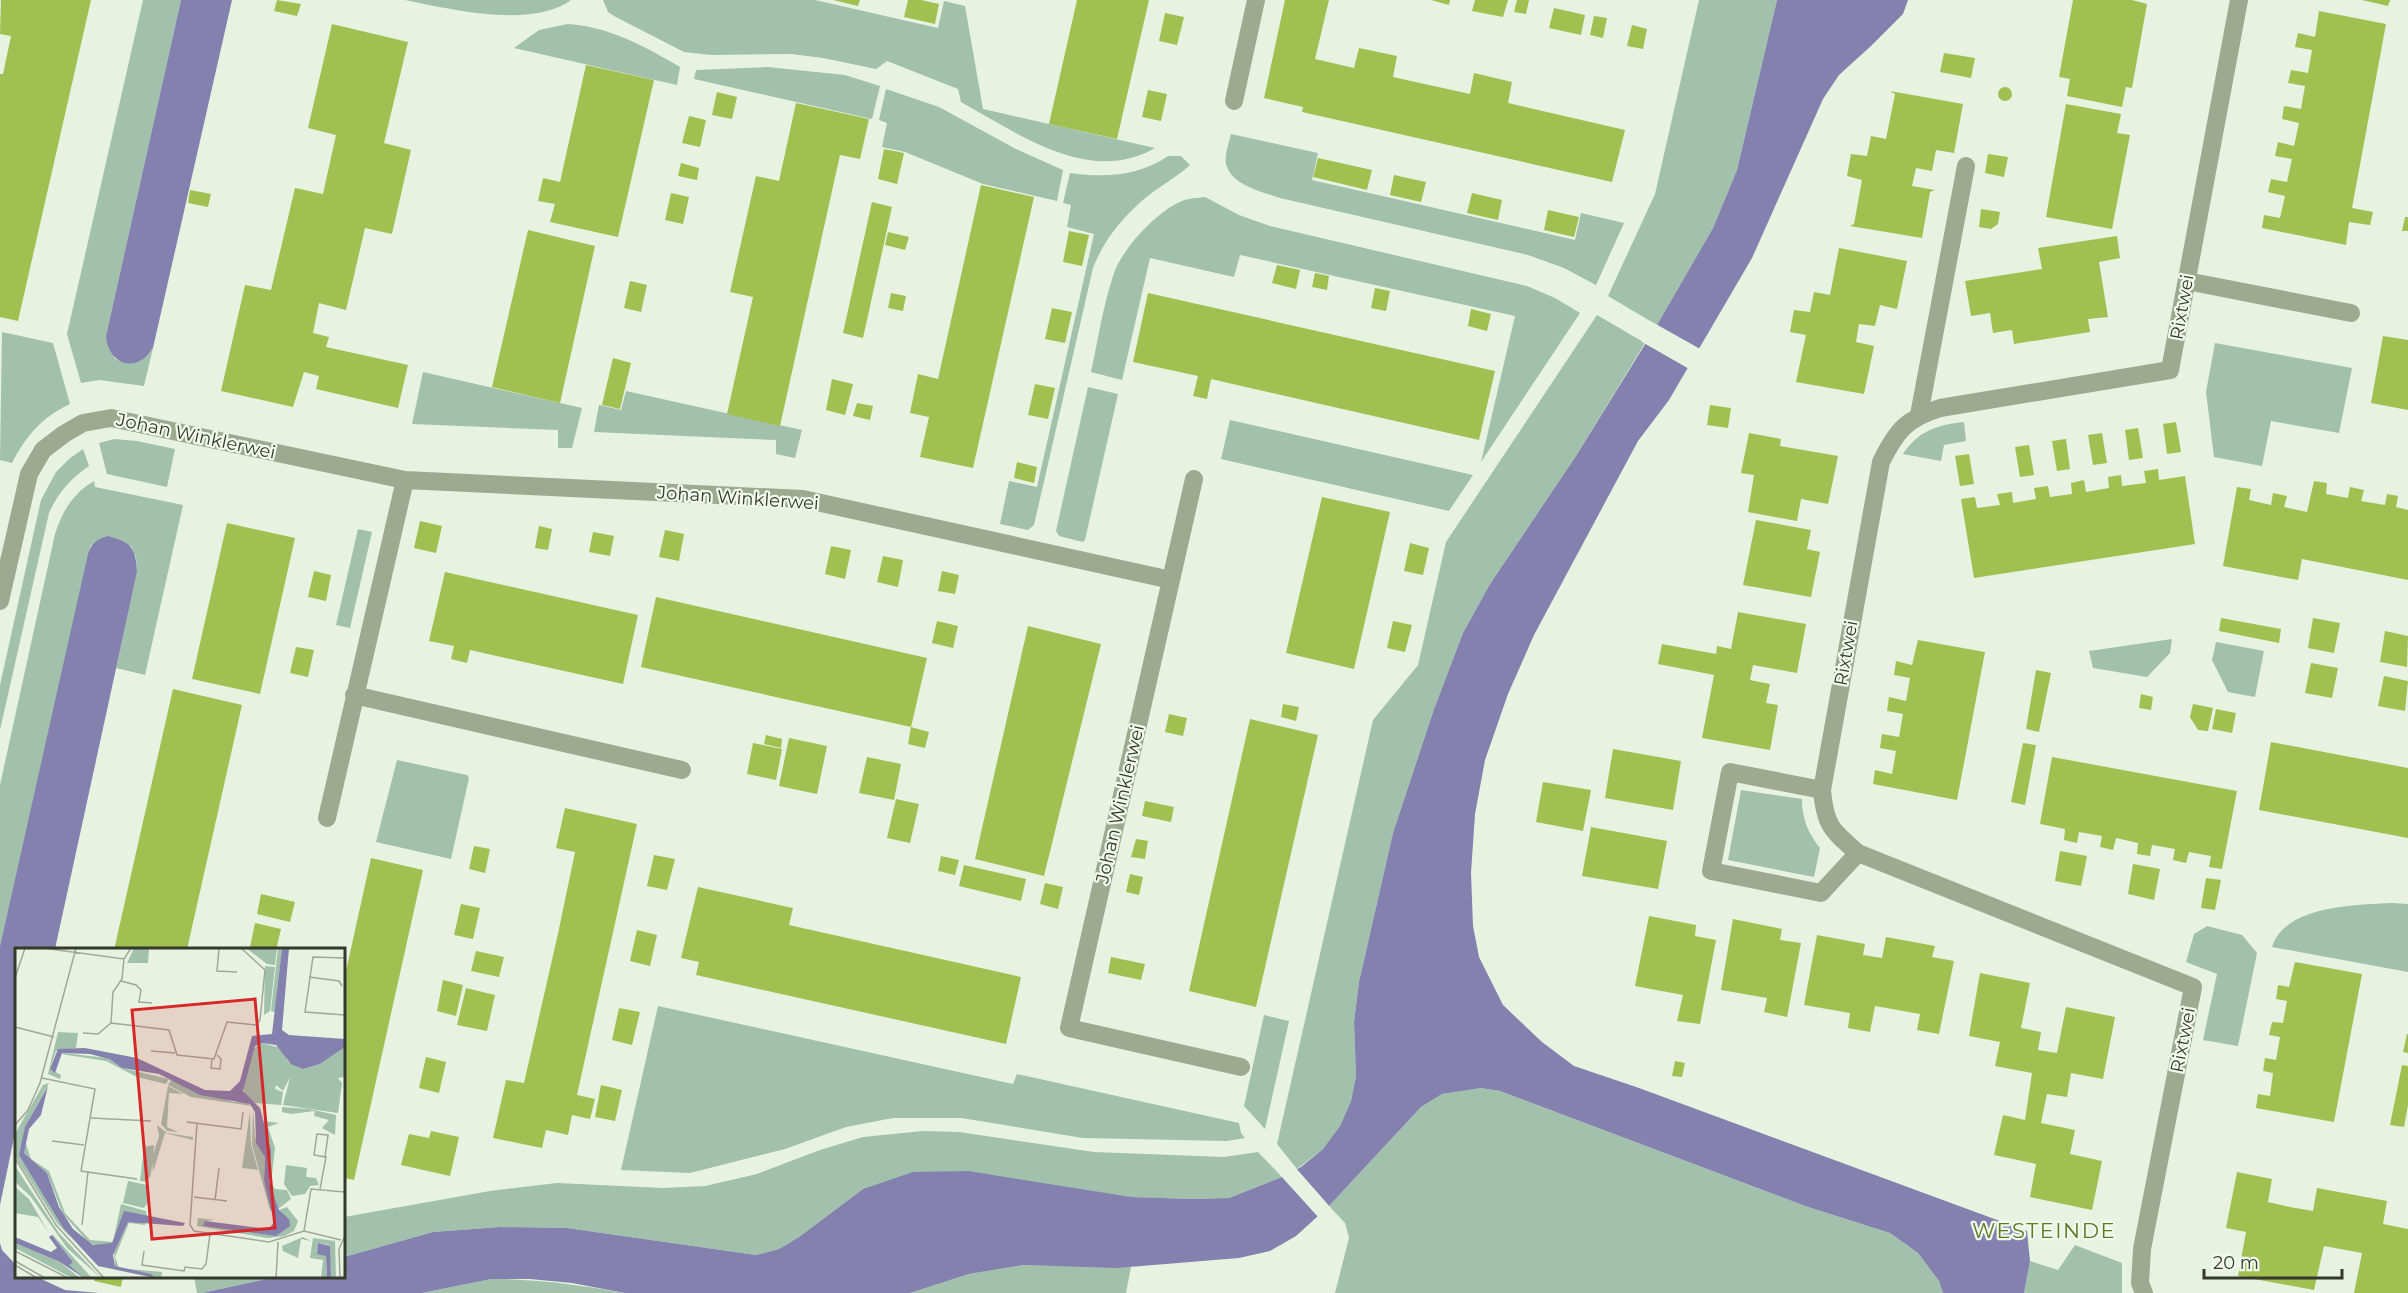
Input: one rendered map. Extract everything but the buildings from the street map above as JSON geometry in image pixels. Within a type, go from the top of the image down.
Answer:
[{"type":"street","points":[[1234,102],[1256,0]]},
{"type":"street","name":"Rixtwei","points":[[2144,1293],[2140,1283],[2142,1249],[2193,987],[1858,853],[1837,835],[1824,815],[1822,790],[1881,462],[1895,434],[1919,415],[1940,408],[2170,370],[2239,0]]},
{"type":"street","points":[[1919,415],[1966,165]]},
{"type":"street","points":[[2187,281],[2351,313]]},
{"type":"street","name":"Johan Winklerwei","points":[[0,601],[29,474],[43,450],[83,423],[111,418],[405,480],[802,499],[1171,580]]},
{"type":"street","name":"Johan Winklerwei","points":[[1194,478],[1069,1029],[1241,1067]]},
{"type":"street","points":[[327,818],[405,480]]},
{"type":"street","points":[[354,695],[682,770]]},
{"type":"street","points":[[1822,790],[1730,772],[1711,871],[1821,893],[1858,853]]},
{"type":"green space","points":[[143,0],[181,0],[106,336],[115,359],[122,361],[136,361],[153,348],[144,386],[99,380],[81,383],[67,334]]},
{"type":"green space","points":[[405,0],[571,0],[555,9],[535,14],[513,15],[467,12]]},
{"type":"green space","points":[[603,0],[815,0],[938,28],[944,1],[965,6],[983,109],[1155,148],[1130,158],[1105,161],[1080,158],[1055,151],[1006,128],[961,102],[958,89],[887,61],[876,69],[791,54],[711,55],[684,52],[614,16],[608,12]]},
{"type":"green space","points":[[1699,0],[1777,0],[1737,170],[1713,228],[1657,325],[1608,296],[1655,194]]},
{"type":"green space","points":[[568,24],[612,33],[667,59],[680,67],[677,85],[514,48],[539,30]]},
{"type":"green space","points":[[768,67],[845,75],[880,86],[872,119],[694,79],[696,70]]},
{"type":"green space","points":[[886,89],[939,107],[1016,149],[1063,170],[1057,201],[983,184],[905,152],[882,147],[887,123],[879,120]]},
{"type":"green space","points":[[1231,134],[1318,153],[1312,180],[1575,240],[1581,213],[1624,223],[1596,285],[1564,268],[1528,255],[1280,198],[1242,184],[1231,174],[1226,163]]},
{"type":"green space","points":[[1168,156],[1181,156],[1190,165],[1149,195],[1128,214],[1108,239],[1093,268],[1034,525],[1028,530],[1000,524],[1009,481],[1037,487],[1094,234],[1067,227],[1071,205],[1063,203],[1070,173],[1121,174],[1145,168]]},
{"type":"green space","points":[[1205,197],[1239,215],[1270,226],[1527,286],[1555,298],[1580,313],[1481,462],[1515,316],[1240,255],[1234,277],[1150,258],[1122,380],[1091,372],[1110,285],[1118,263],[1142,231],[1162,213],[1182,201]]},
{"type":"green space","points":[[1597,315],[1645,343],[1576,456],[1490,584],[1463,633],[1434,709],[1393,833],[1359,982],[1354,1022],[1356,1076],[1351,1101],[1340,1126],[1323,1149],[1297,1169],[1277,1144],[1373,720],[1418,665],[1446,542]]},
{"type":"green space","points":[[2,332],[53,343],[70,404],[51,415],[36,428],[12,463],[0,460]]},
{"type":"green space","points":[[2215,343],[2352,368],[2339,433],[2271,421],[2262,466],[2214,457],[2206,392]]},
{"type":"green space","points":[[423,372],[582,408],[572,448],[558,448],[558,430],[412,424]]},
{"type":"green space","points":[[1088,387],[1118,394],[1083,542],[1059,536],[1056,531]]},
{"type":"green space","points":[[626,391],[802,430],[795,458],[776,454],[776,440],[594,432],[599,405],[621,410]]},
{"type":"green space","points":[[1230,420],[1473,475],[1449,511],[1221,459]]},
{"type":"green space","points":[[1964,422],[1966,441],[1944,445],[1941,461],[1903,454],[1915,440],[1929,430]]},
{"type":"green space","points":[[114,439],[175,449],[167,487],[107,474],[99,443]]},
{"type":"green space","points":[[83,449],[89,466],[65,487],[49,513],[0,730],[0,685],[41,500],[56,472]]},
{"type":"green space","points":[[94,481],[95,487],[183,505],[145,675],[116,668],[137,572],[136,557],[131,546],[91,545],[0,946],[0,785],[55,534],[69,504],[80,491]]},
{"type":"green space","points":[[358,529],[372,532],[350,628],[336,625]]},
{"type":"green space","points":[[2172,639],[2170,653],[2147,677],[2093,668],[2089,651]]},
{"type":"green space","points":[[2216,642],[2264,651],[2255,697],[2228,692],[2212,660]]},
{"type":"green space","points":[[397,760],[467,775],[469,778],[451,859],[376,842]]},
{"type":"green space","points":[[1741,790],[1802,799],[1806,825],[1820,848],[1814,877],[1728,860]]},
{"type":"green space","points":[[2408,904],[2408,972],[2272,947],[2279,933],[2306,915],[2342,907]]},
{"type":"green space","points":[[2207,926],[2242,935],[2257,953],[2238,1046],[2203,1040],[2217,974],[2186,962],[2194,934]]},
{"type":"green space","points":[[658,1006],[1013,1084],[1017,1074],[1239,1123],[1241,1133],[1245,1138],[1227,1141],[1083,1138],[961,1118],[893,1118],[846,1127],[785,1149],[690,1173],[621,1170]]},
{"type":"green space","points":[[1264,1015],[1289,1021],[1265,1129],[1244,1106]]},
{"type":"green space","points":[[1481,1088],[1500,1091],[1808,1207],[1890,1233],[1918,1253],[1939,1281],[1943,1293],[1335,1293],[1349,1238],[1345,1223],[1329,1206],[1421,1107],[1442,1094]]},
{"type":"green space","points":[[923,1131],[959,1132],[1094,1152],[1224,1157],[1258,1152],[1282,1177],[1229,1198],[1192,1199],[863,1189],[799,1237],[779,1249],[756,1255],[567,1228],[500,1227],[433,1232],[345,1257],[345,1217],[490,1191],[557,1183],[663,1188],[705,1186],[757,1174],[820,1150],[863,1137]]},
{"type":"green space","points":[[2075,1245],[2122,1263],[2122,1293],[2024,1293],[2030,1261],[2058,1270]]},
{"type":"green space","points":[[1024,1265],[1131,1267],[1126,1293],[910,1293],[969,1274]]},
{"type":"green space","points":[[194,1278],[271,1278],[202,1293],[197,1293]]},
{"type":"green space","points":[[491,1279],[558,1283],[625,1293],[422,1293]]},
{"type":"shaded area","points":[[181,0],[232,0],[153,348],[144,358],[129,364],[118,360],[113,355],[106,336]]},
{"type":"shaded area","points":[[1777,0],[1908,0],[1903,14],[1839,75],[1823,99],[1752,258],[1669,400],[1638,441],[1534,635],[1508,694],[1485,760],[1475,814],[1471,873],[1473,926],[1479,957],[1503,1005],[1542,1042],[1574,1066],[2027,1231],[2030,1261],[2024,1293],[1943,1293],[1939,1281],[1918,1253],[1890,1233],[1808,1207],[1500,1091],[1481,1088],[1442,1094],[1421,1107],[1329,1206],[1296,1236],[1270,1251],[1239,1258],[1117,1268],[1024,1265],[969,1274],[910,1293],[625,1293],[572,1283],[530,1279],[491,1279],[422,1293],[202,1293],[271,1278],[345,1278],[345,1257],[433,1232],[500,1227],[567,1228],[756,1255],[779,1249],[799,1237],[863,1189],[913,1172],[968,1171],[1131,1197],[1192,1199],[1229,1198],[1301,1167],[1323,1149],[1340,1126],[1351,1101],[1356,1076],[1354,1022],[1359,982],[1393,833],[1434,709],[1463,633],[1490,584],[1576,456],[1657,325],[1713,228],[1737,170]]},
{"type":"shaded area","points":[[107,536],[127,543],[133,551],[137,572],[55,948],[15,948],[15,1133],[0,1205],[0,946],[88,554],[95,542]]},
{"type":"shaded area","points":[[0,1243],[2,1250],[15,1264],[15,1278],[39,1278],[65,1290],[99,1293],[0,1293]]},
{"type":"pier","points":[[1654,323],[1702,350],[1691,370],[1642,342]]},
{"type":"pier","points":[[1295,1167],[1331,1208],[1319,1218],[1280,1175]]},
{"type":"district","name":"WESTEINDE","points":[[2044,1231]]}]
